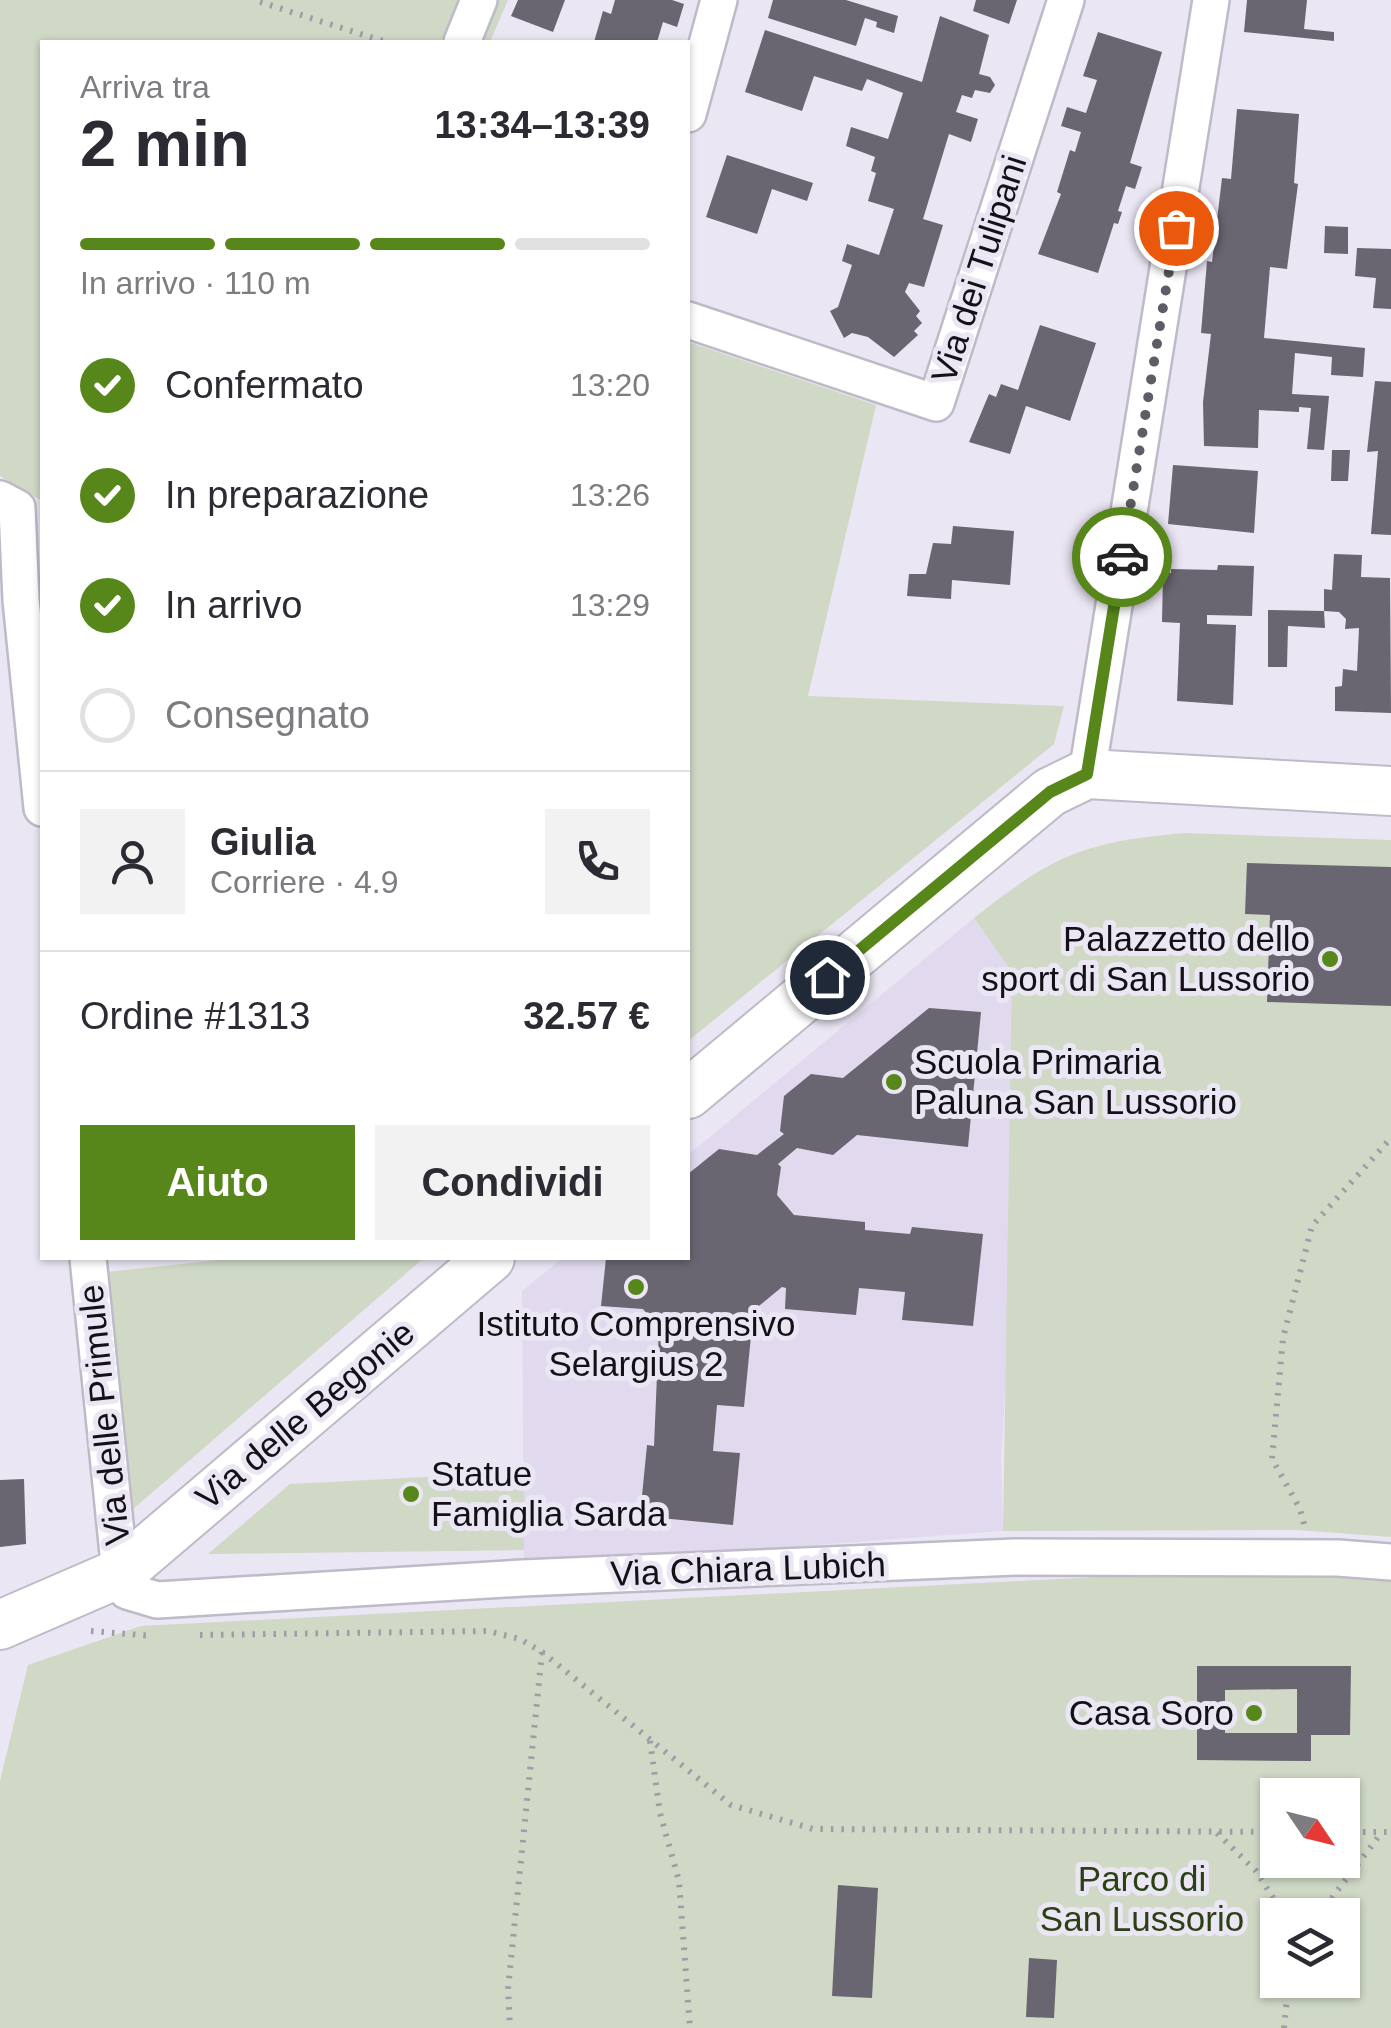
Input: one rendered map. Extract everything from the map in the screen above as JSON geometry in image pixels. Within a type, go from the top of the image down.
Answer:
[{"type":"street","points":[[463,40],[480,0]]},
{"type":"street","points":[[690,107],[720,0]]},
{"type":"street","name":"Via dei Tulipani","points":[[690,321],[936,403],[1066,0]]},
{"type":"street","points":[[1087,774],[1211,0]]},
{"type":"street","points":[[0,499],[17,508],[14,590],[40,792]]},
{"type":"street","points":[[690,1092],[1050,792],[1087,774],[1391,792]]},
{"type":"street","name":"Via delle Primule","points":[[88,1260],[120,1573]]},
{"type":"street","name":"Via delle Begonie","points":[[0,1625],[120,1573],[488,1260]]},
{"type":"street","name":"Via Chiara Lubich","points":[[120,1573],[127,1591],[157,1600],[182,1600],[523,1578],[1015,1558],[1312,1558],[1391,1562]]},
{"type":"path","points":[[260,2],[380,40]]},
{"type":"path","points":[[1312,1558],[1300,1509],[1272,1459],[1283,1338],[1312,1226],[1391,1138]]},
{"type":"path","points":[[82,1630],[172,1636]]},
{"type":"path","points":[[192,1635],[488,1630],[520,1639],[542,1652],[731,1805],[812,1829],[1260,1832]]},
{"type":"path","points":[[510,2028],[508,1990],[542,1652]]},
{"type":"path","points":[[649,1740],[660,1813],[678,1881],[690,2028]]},
{"type":"path","points":[[1360,1832],[1386,1832]]},
{"type":"path","points":[[1333,1898],[1386,1832]]},
{"type":"path","points":[[1216,1833],[1256,1871],[1273,1898]]},
{"type":"path","points":[[1284,2028],[1287,1998]]},
{"type":"shaded area","points":[[974,918],[1012,971],[1011,1300],[1001,1459],[1003,1531],[524,1567],[522,1291],[561,1260],[690,1260],[690,1153]]},
{"type":"green space","points":[[0,0],[508,0],[491,40],[40,40],[40,500],[0,476]]},
{"type":"green space","points":[[690,343],[876,405],[808,696],[1064,706],[1054,744],[690,1039]]},
{"type":"green space","points":[[1184,833],[1391,840],[1391,1537],[1297,1530],[1003,1531],[1012,972],[974,918],[1026,880],[1070,856],[1120,841]]},
{"type":"green space","points":[[218,1260],[422,1260],[125,1516],[107,1272]]},
{"type":"green space","points":[[524,1472],[524,1550],[208,1554],[290,1484]]},
{"type":"green space","name":"Parco di San Lussorio","points":[[1391,1562],[1391,2028],[0,2028],[0,1781],[28,1665],[141,1626]]},
{"type":"building","points":[[518,0],[565,0],[553,32],[511,16]]},
{"type":"building","points":[[615,0],[672,0],[684,4],[677,27],[663,22],[658,40],[595,40],[603,11],[611,14]]},
{"type":"building","points":[[773,0],[846,0],[898,16],[894,33],[865,18],[856,46],[768,18]]},
{"type":"building","points":[[976,0],[1017,0],[1009,24],[973,11]]},
{"type":"building","points":[[1247,0],[1307,0],[1304,29],[1334,32],[1334,41],[1244,32]]},
{"type":"building","points":[[940,16],[989,35],[979,74],[990,77],[995,85],[990,93],[975,90],[972,98],[962,95],[956,112],[978,119],[971,142],[949,134],[923,219],[943,225],[924,287],[909,283],[905,292],[920,311],[916,316],[922,323],[914,331],[918,335],[894,357],[868,337],[852,333],[844,338],[830,311],[838,307],[852,265],[842,261],[847,244],[879,255],[894,209],[868,201],[876,173],[871,171],[875,157],[846,146],[851,127],[888,139],[903,93],[867,79],[862,91],[814,76],[802,111],[745,92],[765,30],[922,82]]},
{"type":"building","points":[[1098,32],[1162,52],[1130,163],[1142,167],[1135,189],[1126,186],[1118,211],[1122,212],[1118,224],[1114,223],[1098,273],[1038,254],[1061,194],[1057,192],[1070,150],[1075,152],[1081,132],[1061,126],[1067,107],[1086,113],[1097,80],[1083,76]]},
{"type":"building","points":[[1237,109],[1299,114],[1294,183],[1298,184],[1287,269],[1270,267],[1264,338],[1365,348],[1363,377],[1331,375],[1332,357],[1295,353],[1292,394],[1329,396],[1324,450],[1307,449],[1311,408],[1299,407],[1299,412],[1259,410],[1258,448],[1204,446],[1203,402],[1211,334],[1201,333],[1207,261],[1212,262],[1222,178],[1231,179]]},
{"type":"building","points":[[727,155],[813,183],[807,201],[772,189],[757,234],[706,217]]},
{"type":"building","points":[[1325,226],[1348,227],[1348,254],[1324,253]]},
{"type":"building","points":[[1357,248],[1391,249],[1391,309],[1373,308],[1376,278],[1355,276]]},
{"type":"building","points":[[1040,325],[1096,343],[1070,421],[1026,406],[1010,454],[969,442],[989,394],[996,397],[1001,384],[1018,390]]},
{"type":"building","points":[[1375,381],[1391,382],[1391,535],[1371,534],[1378,451],[1367,452]]},
{"type":"building","points":[[1332,450],[1350,450],[1348,481],[1331,481]]},
{"type":"building","points":[[1173,465],[1258,471],[1254,533],[1168,524]]},
{"type":"building","points":[[953,526],[1014,531],[1010,585],[952,580],[951,599],[907,596],[909,574],[926,574],[933,543],[951,544]]},
{"type":"building","points":[[1334,554],[1362,555],[1361,577],[1390,578],[1391,713],[1335,711],[1335,687],[1342,686],[1343,669],[1357,671],[1359,628],[1345,629],[1346,619],[1339,612],[1324,611],[1324,589],[1332,590]]},
{"type":"building","points":[[1218,565],[1254,566],[1252,616],[1207,615],[1207,624],[1236,625],[1233,705],[1177,701],[1180,623],[1162,622],[1163,573],[1171,573],[1171,569],[1217,570]]},
{"type":"building","points":[[1268,610],[1324,611],[1325,628],[1288,626],[1287,667],[1268,667]]},
{"type":"building","name":"Palazzetto dello sport di San Lussorio","points":[[1247,863],[1391,867],[1391,1006],[1267,1002],[1270,915],[1245,914]]},
{"type":"building","points":[[929,1008],[981,1012],[968,1147],[857,1135],[833,1155],[797,1148],[778,1164],[781,1167],[777,1195],[794,1215],[865,1222],[865,1230],[910,1234],[912,1227],[983,1234],[973,1326],[902,1320],[905,1292],[859,1288],[856,1315],[785,1309],[786,1288],[782,1287],[731,1329],[730,1334],[751,1336],[744,1407],[717,1405],[713,1451],[740,1453],[733,1525],[640,1516],[647,1445],[654,1446],[659,1328],[643,1309],[601,1306],[606,1260],[690,1260],[690,1172],[719,1149],[757,1155],[784,1134],[780,1131],[784,1096],[811,1074],[843,1078]]},
{"type":"building","points":[[24,1479],[26,1544],[0,1547],[0,1480]]},
{"type":"building","points":[[1197,1666],[1351,1666],[1350,1735],[1311,1735],[1311,1761],[1197,1760]],"holes":[[[1297,1689],[1297,1733],[1225,1733],[1225,1690]]]},
{"type":"building","points":[[838,1885],[878,1888],[872,1998],[832,1996]]},
{"type":"building","points":[[1029,1958],[1057,1960],[1054,2018],[1026,2017]]},
{"type":"way so far","points":[[1122,557],[1176,228]]},
{"type":"place","name":"Palazzetto dello sport di San Lussorio","points":[[1330,959]]},
{"type":"place","name":"Scuola Primaria Paluna San Lussorio","points":[[894,1082]]},
{"type":"place","name":"Istituto Comprensivo Selargius 2","points":[[636,1287]]},
{"type":"place","name":"Statue Famiglia Sarda","points":[[411,1494]]},
{"type":"place","name":"Casa Soro","points":[[1254,1713]]},
{"type":"route","points":[[827,977],[1050,792],[1087,774],[1122,557]]}]
